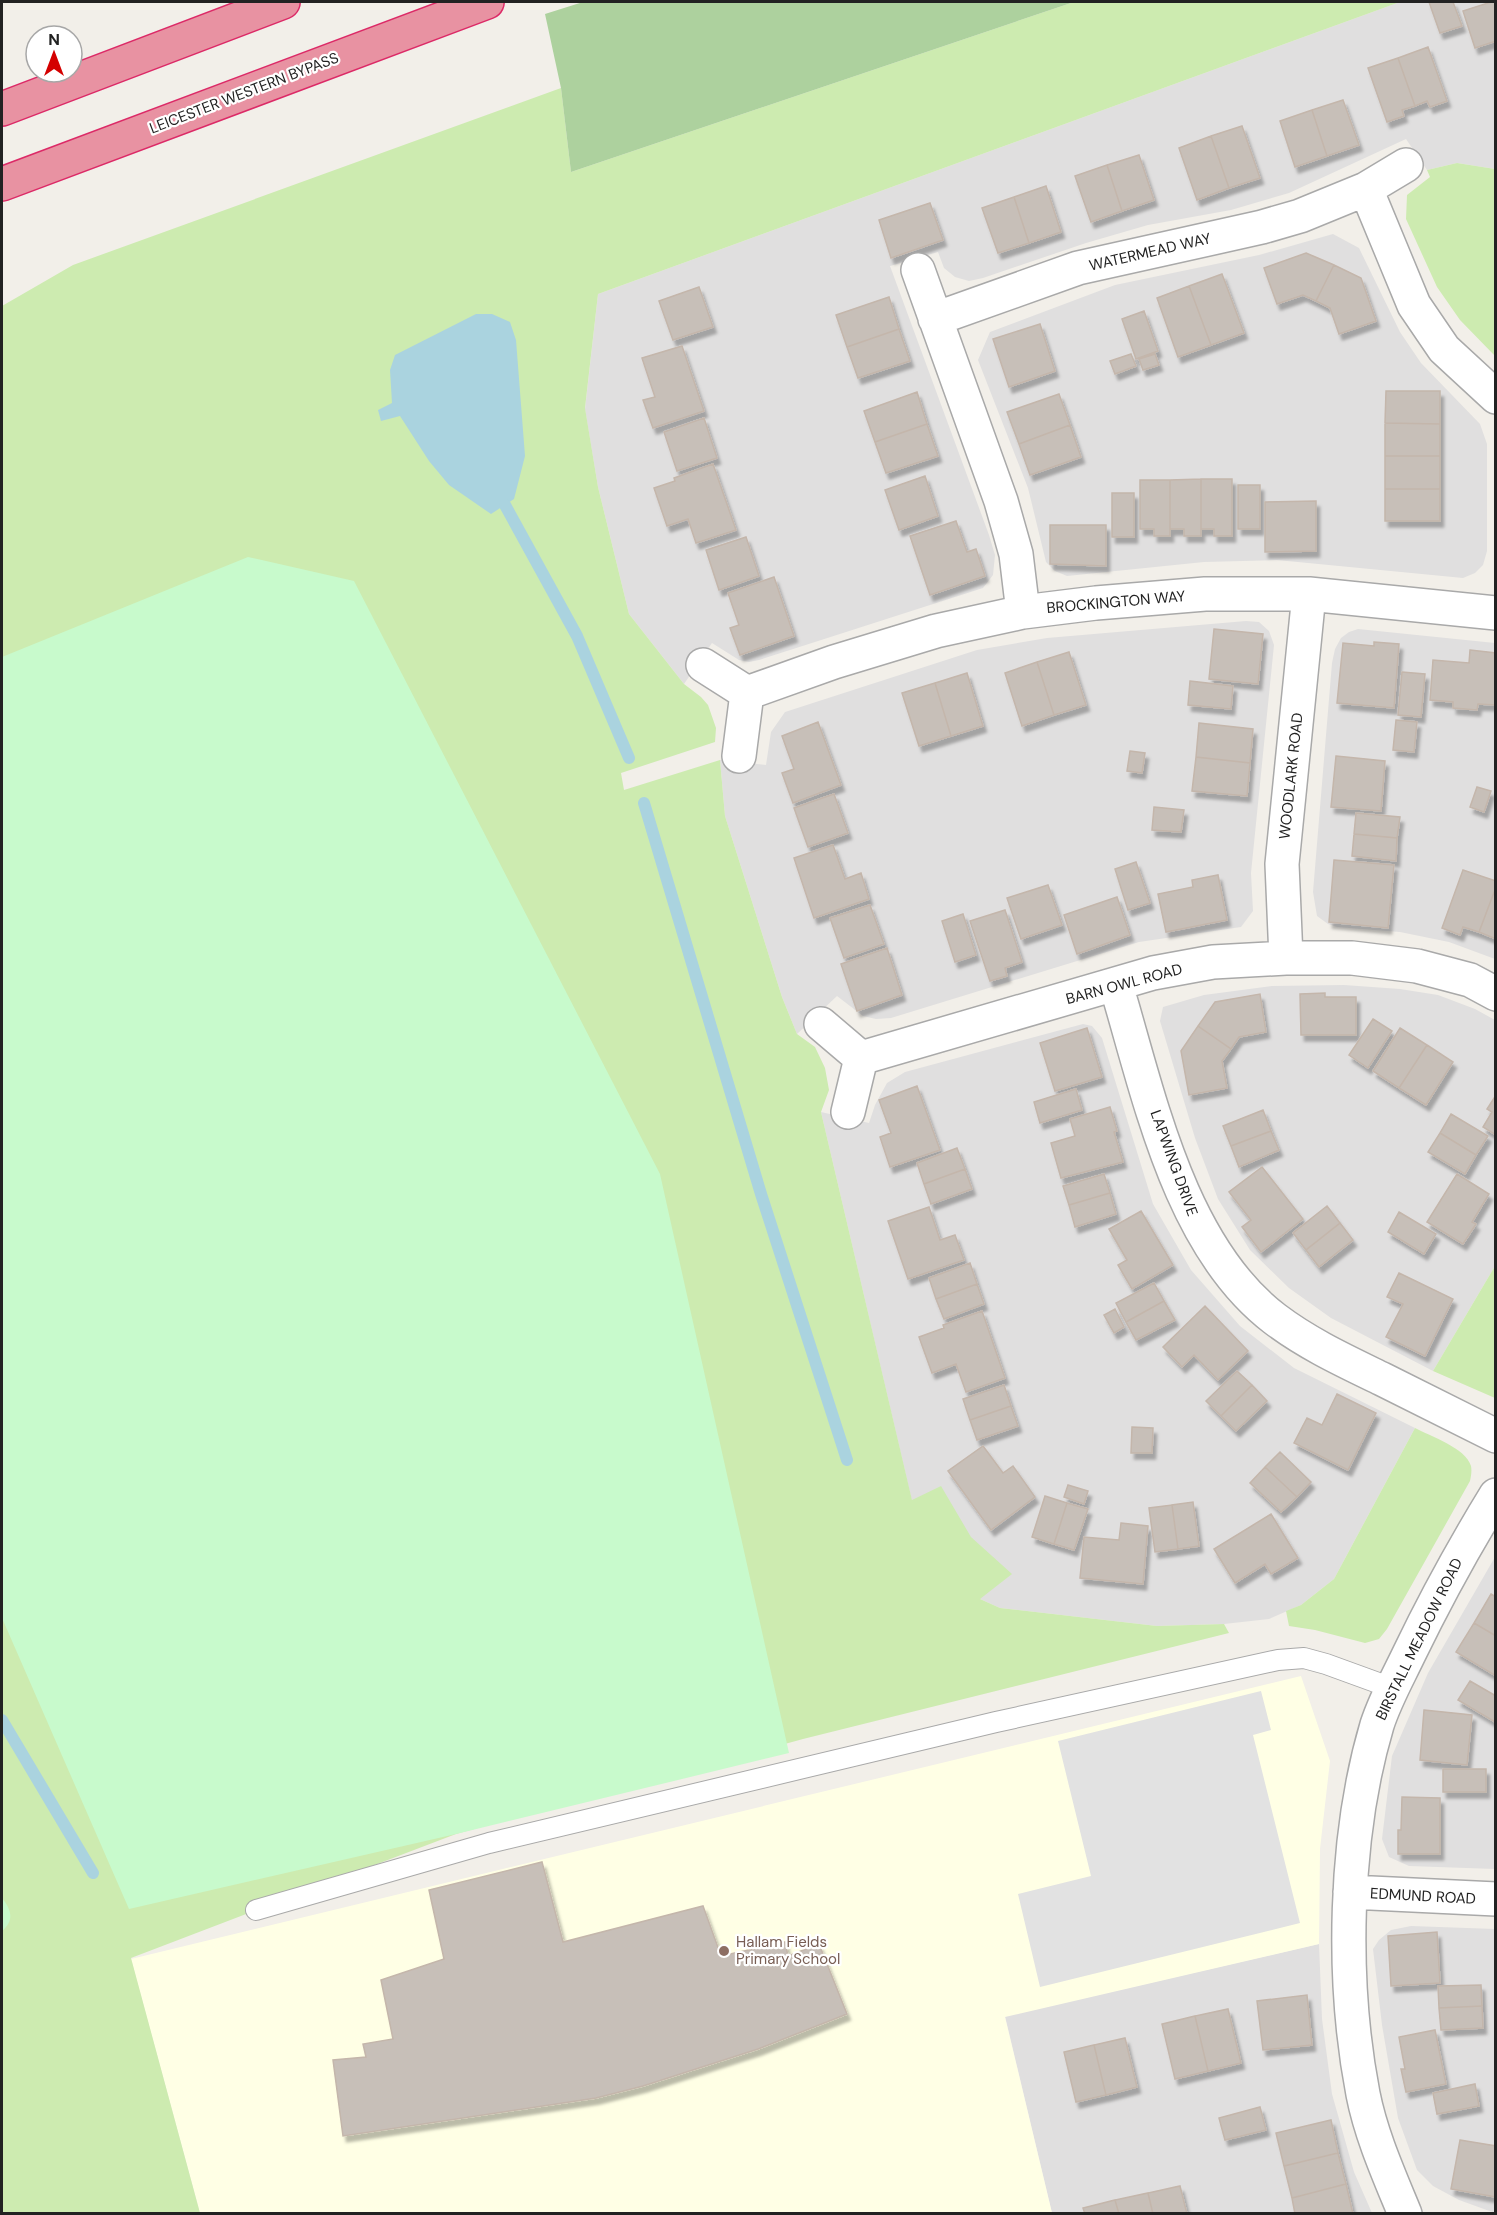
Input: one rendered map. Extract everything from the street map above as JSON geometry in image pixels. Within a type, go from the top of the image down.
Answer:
[{"type":"highway","points":[[2,109],[283,2]]},
{"type":"highway","name":"LEICESTER WESTERN BYPASS","points":[[2,184],[487,2]]},
{"type":"street","name":"WATERMEAD WAY","points":[[935,319],[1078,268],[1262,227],[1300,216],[1366,189],[1406,165]]},
{"type":"street","points":[[1366,189],[1414,305],[1444,349],[1496,398]]},
{"type":"street","points":[[918,270],[1001,501],[1016,555],[1023,612]]},
{"type":"street","name":"BROCKINGTON WAY","points":[[747,693],[834,662],[936,631],[1023,612],[1205,594],[1309,594],[1496,613]]},
{"type":"street","name":"WOODLARK ROAD","points":[[1286,958],[1282,864],[1309,594]]},
{"type":"street","points":[[703,665],[747,693],[739,756]]},
{"type":"street","name":"BARN OWL ROAD","points":[[861,1058],[1153,973],[1213,962],[1286,958],[1352,958],[1417,966],[1470,980],[1496,994]]},
{"type":"street","name":"LAPWING DRIVE","points":[[1116,985],[1166,1150],[1194,1220],[1217,1256],[1243,1288],[1274,1318],[1312,1344],[1496,1436]]},
{"type":"street","points":[[821,1024],[861,1058],[848,1112]]},
{"type":"street","name":"BIRSTALL MEADOW ROAD","points":[[1405,2214],[1382,2157],[1364,2095],[1353,2031],[1350,1892],[1360,1792],[1378,1723],[1392,1689],[1432,1607],[1496,1495]]},
{"type":"street","name":"EDMUND ROAD","points":[[1350,1892],[1496,1899]]},
{"type":"lane","points":[[256,1910],[489,1843],[996,1722],[1278,1660],[1304,1658],[1392,1689]]},
{"type":"shaded area","points":[[1400,2],[1495,2],[1495,169],[1457,163],[1427,170],[1406,139],[1289,193],[1231,210],[1148,225],[1086,243],[983,278],[969,281],[955,277],[944,268],[938,252],[890,266],[989,535],[995,555],[993,575],[983,588],[759,660],[749,662],[739,660],[712,643],[684,684],[629,614],[598,487],[585,409],[598,294]]},
{"type":"shaded area","points":[[1333,234],[1359,248],[1400,332],[1421,363],[1480,424],[1487,444],[1487,551],[1483,565],[1475,573],[1463,578],[1277,560],[1204,562],[1067,576],[1055,571],[1046,562],[1028,488],[978,360],[990,332],[1115,285],[1259,255]]},
{"type":"shaded area","points":[[1246,621],[1259,622],[1269,631],[1274,645],[1251,873],[1253,911],[1241,927],[1139,942],[891,1018],[876,1019],[863,1016],[837,996],[797,1034],[782,997],[725,816],[720,760],[766,765],[771,732],[785,712],[977,650],[1047,638]]},
{"type":"shaded area","points":[[1358,629],[1495,643],[1495,959],[1449,942],[1400,932],[1337,927],[1317,916],[1313,892],[1332,663],[1335,649],[1341,638]]},
{"type":"shaded area","points":[[1344,985],[1400,989],[1438,995],[1475,1009],[1495,1020],[1495,1266],[1433,1371],[1331,1318],[1289,1288],[1250,1250],[1218,1199],[1195,1138],[1160,1021],[1163,1007],[1204,995],[1272,986]]},
{"type":"shaded area","points":[[1083,1024],[1092,1026],[1102,1038],[1153,1204],[1191,1270],[1240,1326],[1294,1368],[1415,1428],[1334,1579],[1301,1605],[1269,1619],[1224,1624],[1157,1626],[1000,1608],[980,1599],[912,1501],[821,1112],[869,1123],[875,1105],[887,1083],[905,1072]]},
{"type":"shaded area","points":[[1495,1557],[1495,1869],[1409,1866],[1389,1857],[1382,1839],[1392,1756],[1428,1673]]},
{"type":"shaded area","name":"Hallam Fields Primary School","points":[[1301,1676],[1330,1761],[1320,1849],[1319,1944],[1005,2017],[1052,2213],[200,2213],[131,1959]]},
{"type":"shaded area","points":[[1261,1691],[1271,1730],[1253,1735],[1300,1923],[1040,1987],[1018,1894],[1091,1876],[1058,1741]]},
{"type":"shaded area","points":[[1411,1926],[1495,1929],[1495,2213],[1459,2200],[1433,2186],[1417,2170],[1398,2118],[1382,2025],[1373,1949],[1379,1940],[1391,1930]]},
{"type":"shaded area","points":[[1319,1944],[1322,2019],[1332,2094],[1354,2172],[1372,2213],[1052,2213],[1005,2016]]},
{"type":"green space","points":[[583,2],[1074,2],[571,172],[561,88],[545,14]]},
{"type":"green space","points":[[1074,2],[1400,2],[598,294],[585,408],[598,487],[629,614],[684,684],[708,705],[716,728],[715,742],[621,773],[624,790],[720,760],[725,816],[782,997],[797,1034],[815,1047],[825,1068],[829,1090],[821,1112],[912,1500],[941,1486],[971,1537],[1012,1574],[980,1599],[1000,1608],[1157,1626],[1224,1624],[1229,1633],[803,1739],[456,1834],[131,1958],[200,2213],[2,2213],[2,306],[73,265],[561,88],[571,172]]},
{"type":"green space","points":[[1457,163],[1495,169],[1495,356],[1460,320],[1437,287],[1406,219],[1407,195],[1430,177],[1427,170]]},
{"type":"green space","points":[[248,557],[354,581],[660,1174],[789,1753],[456,1834],[129,1909],[2,1618],[2,657]]},
{"type":"green space","points":[[1495,1266],[1495,1398],[1433,1371]]},
{"type":"green space","points":[[1415,1428],[1455,1448],[1468,1460],[1471,1475],[1470,1481],[1387,1629],[1379,1639],[1365,1643],[1289,1626],[1286,1611],[1301,1605],[1334,1579]]},
{"type":"green space","points":[[2,1898],[8,1906],[10,1919],[2,1931]]},
{"type":"water","points":[[476,314],[492,314],[510,322],[516,340],[525,456],[514,499],[491,514],[449,485],[429,461],[400,416],[381,421],[378,410],[392,403],[390,370],[395,355]]},
{"type":"building","points":[[1429,2],[1453,2],[1462,26],[1440,33]]},
{"type":"building","points":[[1496,2],[1496,41],[1475,48],[1463,11]]},
{"type":"building","points":[[1428,47],[1447,101],[1430,107],[1427,101],[1415,106],[1398,58]]},
{"type":"building","points":[[1398,58],[1415,106],[1402,110],[1404,116],[1387,122],[1368,68]]},
{"type":"building","points":[[1343,100],[1359,145],[1327,156],[1312,110]]},
{"type":"building","points":[[1312,110],[1327,156],[1295,167],[1280,121]]},
{"type":"building","points":[[1242,126],[1260,178],[1229,188],[1211,136]]},
{"type":"building","points":[[1211,136],[1229,188],[1197,200],[1179,148]]},
{"type":"building","points":[[1139,155],[1154,200],[1122,211],[1107,165]]},
{"type":"building","points":[[1107,165],[1122,211],[1091,222],[1075,176]]},
{"type":"building","points":[[1046,186],[1061,232],[1029,243],[1014,197]]},
{"type":"building","points":[[1014,197],[1029,243],[998,253],[982,208]]},
{"type":"building","points":[[930,203],[943,240],[891,258],[879,220]]},
{"type":"building","points":[[1306,253],[1334,265],[1316,301],[1303,295],[1277,304],[1264,268]]},
{"type":"building","points":[[1334,265],[1361,278],[1376,321],[1339,334],[1330,308],[1316,301]]},
{"type":"building","points":[[1222,274],[1244,333],[1211,345],[1189,286]]},
{"type":"building","points":[[1189,286],[1211,345],[1178,357],[1157,298]]},
{"type":"building","points":[[699,287],[713,327],[673,340],[659,301]]},
{"type":"building","points":[[889,297],[899,329],[847,347],[836,315]]},
{"type":"building","points":[[1144,311],[1158,351],[1136,359],[1122,319]]},
{"type":"building","points":[[1040,324],[1055,371],[1009,387],[993,339]]},
{"type":"building","points":[[899,329],[910,361],[858,378],[847,347]]},
{"type":"building","points":[[682,346],[704,411],[653,428],[643,400],[655,397],[642,358]]},
{"type":"building","points":[[1131,354],[1136,366],[1115,374],[1110,361]]},
{"type":"building","points":[[1155,354],[1159,365],[1143,370],[1139,359]]},
{"type":"building","points":[[1386,391],[1440,391],[1440,424],[1385,423]]},
{"type":"building","points":[[917,392],[927,424],[875,442],[864,411]]},
{"type":"building","points":[[1059,394],[1070,425],[1019,444],[1007,412]]},
{"type":"building","points":[[704,418],[717,458],[677,471],[664,432]]},
{"type":"building","points":[[1385,423],[1440,424],[1440,456],[1385,456]]},
{"type":"building","points":[[927,424],[938,456],[886,473],[875,442]]},
{"type":"building","points":[[1070,425],[1081,457],[1030,475],[1019,444]]},
{"type":"building","points":[[1385,456],[1440,456],[1440,489],[1385,489]]},
{"type":"building","points":[[713,464],[736,530],[696,543],[688,519],[667,526],[654,488]]},
{"type":"building","points":[[925,476],[938,516],[899,530],[885,490]]},
{"type":"building","points":[[1201,479],[1232,479],[1232,536],[1214,536],[1214,529],[1201,529]]},
{"type":"building","points":[[1201,479],[1201,536],[1184,536],[1184,529],[1170,529],[1170,480]]},
{"type":"building","points":[[1140,480],[1170,480],[1170,536],[1154,536],[1154,529],[1140,529]]},
{"type":"building","points":[[1238,485],[1260,485],[1260,529],[1238,529]]},
{"type":"building","points":[[1385,489],[1440,489],[1440,521],[1385,521]]},
{"type":"building","points":[[1112,493],[1134,493],[1134,537],[1112,537]]},
{"type":"building","points":[[1316,501],[1316,551],[1265,552],[1265,502]]},
{"type":"building","points":[[956,521],[967,552],[976,549],[985,576],[930,595],[910,536]]},
{"type":"building","points":[[1050,525],[1106,525],[1106,566],[1050,564]]},
{"type":"building","points":[[746,537],[759,576],[719,590],[706,550]]},
{"type":"building","points":[[774,577],[794,636],[740,655],[730,628],[739,625],[728,593]]},
{"type":"building","points":[[1214,629],[1263,634],[1258,684],[1209,679]]},
{"type":"building","points":[[1374,642],[1399,644],[1394,708],[1337,703],[1343,643],[1374,646]]},
{"type":"building","points":[[1470,650],[1496,653],[1496,705],[1478,704],[1477,710],[1453,708],[1453,702],[1430,700],[1433,660],[1469,663]]},
{"type":"building","points":[[1069,652],[1086,705],[1054,715],[1037,662]]},
{"type":"building","points":[[1037,662],[1054,715],[1022,726],[1005,673]]},
{"type":"building","points":[[1402,672],[1425,674],[1421,717],[1398,715]]},
{"type":"building","points":[[967,673],[983,726],[951,736],[935,683]]},
{"type":"building","points":[[1190,681],[1233,686],[1231,709],[1188,705]]},
{"type":"building","points":[[935,683],[951,736],[919,746],[902,693]]},
{"type":"building","points":[[1396,720],[1417,722],[1414,752],[1393,750]]},
{"type":"building","points":[[818,722],[841,785],[793,803],[782,773],[794,769],[782,736]]},
{"type":"building","points":[[1199,723],[1253,729],[1250,763],[1196,757]]},
{"type":"building","points":[[1130,751],[1145,753],[1142,773],[1127,771]]},
{"type":"building","points":[[1336,756],[1385,761],[1381,811],[1331,807]]},
{"type":"building","points":[[1196,757],[1250,763],[1247,796],[1192,791]]},
{"type":"building","points":[[1477,787],[1491,791],[1484,812],[1470,807]]},
{"type":"building","points":[[834,794],[848,833],[808,847],[794,808]]},
{"type":"building","points":[[1154,807],[1184,810],[1181,832],[1152,830]]},
{"type":"building","points":[[1356,813],[1400,817],[1397,838],[1354,834]]},
{"type":"building","points":[[1354,834],[1397,838],[1396,861],[1352,856]]},
{"type":"building","points":[[833,845],[845,879],[861,873],[869,899],[814,918],[794,858]]},
{"type":"building","points":[[1334,860],[1394,865],[1388,928],[1329,922]]},
{"type":"building","points":[[1136,862],[1150,903],[1128,910],[1115,869]]},
{"type":"building","points":[[1463,870],[1496,881],[1496,887],[1479,932],[1463,927],[1460,935],[1442,928]]},
{"type":"building","points":[[1218,875],[1227,920],[1166,932],[1158,894],[1193,887],[1192,880]]},
{"type":"building","points":[[1048,885],[1062,925],[1021,939],[1007,898]]},
{"type":"building","points":[[1496,887],[1496,939],[1479,932]]},
{"type":"building","points":[[1117,897],[1130,935],[1077,954],[1064,915]]},
{"type":"building","points":[[870,905],[884,944],[844,958],[830,918]]},
{"type":"building","points":[[1005,910],[1022,962],[1005,968],[1007,976],[990,981],[970,921]]},
{"type":"building","points":[[963,914],[976,955],[955,962],[942,921]]},
{"type":"building","points":[[887,948],[902,995],[857,1011],[841,964]]},
{"type":"building","points":[[1325,993],[1325,997],[1356,997],[1356,1035],[1301,1035],[1300,994]]},
{"type":"building","points":[[1260,994],[1266,1032],[1239,1037],[1231,1049],[1198,1026],[1215,1002]]},
{"type":"building","points":[[1373,1019],[1392,1031],[1368,1068],[1349,1055]]},
{"type":"building","points":[[1198,1026],[1231,1049],[1222,1061],[1227,1088],[1189,1095],[1181,1051]]},
{"type":"building","points":[[1087,1028],[1102,1077],[1055,1091],[1040,1043]]},
{"type":"building","points":[[1400,1028],[1427,1045],[1399,1088],[1373,1071]]},
{"type":"building","points":[[1427,1045],[1453,1062],[1426,1105],[1399,1088]]},
{"type":"building","points":[[917,1086],[940,1150],[890,1167],[880,1137],[891,1133],[879,1100]]},
{"type":"building","points":[[1076,1089],[1082,1110],[1040,1123],[1034,1102]]},
{"type":"building","points":[[1496,1095],[1496,1135],[1483,1127],[1492,1112],[1487,1109]]},
{"type":"building","points":[[1110,1107],[1117,1131],[1114,1132],[1123,1162],[1061,1178],[1051,1143],[1075,1136],[1070,1119]]},
{"type":"building","points":[[1263,1110],[1271,1131],[1231,1146],[1223,1126]]},
{"type":"building","points":[[1451,1114],[1488,1136],[1476,1155],[1440,1133]]},
{"type":"building","points":[[1271,1131],[1279,1150],[1239,1167],[1231,1146]]},
{"type":"building","points":[[1440,1133],[1476,1155],[1465,1174],[1428,1152]]},
{"type":"building","points":[[957,1148],[965,1169],[924,1184],[917,1163]]},
{"type":"building","points":[[1262,1167],[1303,1219],[1261,1252],[1242,1227],[1251,1220],[1229,1192]]},
{"type":"building","points":[[965,1169],[972,1189],[931,1204],[924,1184]]},
{"type":"building","points":[[1104,1174],[1110,1193],[1069,1205],[1063,1186]]},
{"type":"building","points":[[1457,1174],[1489,1194],[1472,1222],[1476,1224],[1463,1244],[1427,1222]]},
{"type":"building","points":[[1110,1193],[1116,1214],[1075,1227],[1069,1205]]},
{"type":"building","points":[[1327,1206],[1340,1223],[1306,1250],[1293,1233]]},
{"type":"building","points":[[929,1207],[940,1240],[955,1235],[964,1260],[908,1279],[888,1221]]},
{"type":"building","points":[[1141,1211],[1173,1265],[1132,1289],[1118,1265],[1127,1260],[1109,1229]]},
{"type":"building","points":[[1399,1212],[1436,1234],[1424,1254],[1388,1232]]},
{"type":"building","points":[[1340,1223],[1353,1240],[1319,1267],[1306,1250]]},
{"type":"building","points":[[970,1263],[977,1284],[936,1299],[929,1278]]},
{"type":"building","points":[[1399,1273],[1453,1299],[1425,1356],[1386,1337],[1403,1304],[1387,1297]]},
{"type":"building","points":[[1154,1283],[1164,1301],[1126,1322],[1116,1303]]},
{"type":"building","points":[[977,1284],[984,1304],[944,1319],[936,1299]]},
{"type":"building","points":[[1164,1301],[1175,1320],[1136,1340],[1126,1322]]},
{"type":"building","points":[[1205,1306],[1248,1351],[1218,1380],[1194,1355],[1182,1367],[1163,1347]]},
{"type":"building","points":[[1115,1309],[1124,1327],[1114,1333],[1104,1315]]},
{"type":"building","points":[[982,1311],[1005,1378],[966,1392],[956,1364],[932,1373],[919,1337],[944,1328],[943,1325]]},
{"type":"building","points":[[1237,1371],[1252,1385],[1221,1416],[1206,1401]]},
{"type":"building","points":[[1004,1385],[1011,1406],[970,1420],[963,1399]]},
{"type":"building","points":[[1252,1385],[1267,1401],[1236,1431],[1221,1416]]},
{"type":"building","points":[[1337,1394],[1376,1413],[1348,1470],[1294,1443],[1307,1418],[1322,1425]]},
{"type":"building","points":[[1011,1406],[1018,1426],[977,1440],[970,1420]]},
{"type":"building","points":[[1132,1427],[1153,1428],[1152,1453],[1131,1453]]},
{"type":"building","points":[[983,1446],[1003,1473],[1013,1466],[1035,1497],[991,1530],[948,1471]]},
{"type":"building","points":[[1280,1452],[1311,1482],[1297,1497],[1265,1467]]},
{"type":"building","points":[[1265,1467],[1297,1497],[1281,1512],[1250,1483]]},
{"type":"building","points":[[1068,1485],[1088,1491],[1084,1504],[1064,1497]]},
{"type":"building","points":[[1045,1496],[1067,1503],[1054,1544],[1032,1537]]},
{"type":"building","points":[[1193,1502],[1199,1546],[1178,1549],[1172,1505]]},
{"type":"building","points":[[1067,1503],[1088,1509],[1074,1550],[1054,1544]]},
{"type":"building","points":[[1172,1505],[1178,1549],[1155,1552],[1149,1508]]},
{"type":"building","points":[[1271,1514],[1298,1558],[1271,1574],[1265,1564],[1235,1583],[1214,1549]]},
{"type":"building","points":[[1121,1523],[1148,1526],[1143,1584],[1080,1578],[1084,1537],[1119,1540]]},
{"type":"building","points":[[1491,1594],[1496,1597],[1496,1636],[1474,1623]]},
{"type":"building","points":[[1474,1623],[1496,1636],[1496,1676],[1456,1652]]},
{"type":"building","points":[[1470,1681],[1496,1696],[1495,1722],[1458,1700]]},
{"type":"building","points":[[1424,1710],[1472,1715],[1467,1765],[1420,1760]]},
{"type":"building","points":[[1443,1769],[1486,1769],[1486,1792],[1443,1792]]},
{"type":"building","points":[[1402,1797],[1440,1798],[1440,1854],[1398,1854]]},
{"type":"building","name":"Hallam Fields Primary School","points":[[542,1862],[563,1942],[703,1906],[721,1956],[785,1942],[788,1956],[819,1944],[847,2014],[758,2049],[643,2086],[596,2098],[343,2136],[333,2060],[366,2057],[363,2044],[393,2039],[381,1980],[444,1959],[429,1890]]},
{"type":"building","points":[[1437,1932],[1440,1983],[1391,1986],[1388,1936]]},
{"type":"building","points":[[1481,1985],[1482,2006],[1439,2008],[1438,1986]]},
{"type":"building","points":[[1307,1995],[1312,2045],[1263,2050],[1257,2001]]},
{"type":"building","points":[[1482,2006],[1483,2028],[1441,2030],[1439,2008]]},
{"type":"building","points":[[1228,2009],[1241,2063],[1208,2071],[1195,2016]]},
{"type":"building","points":[[1195,2016],[1208,2071],[1175,2079],[1162,2024]]},
{"type":"building","points":[[1435,2030],[1446,2084],[1406,2092],[1401,2069],[1405,2069],[1399,2037]]},
{"type":"building","points":[[1125,2038],[1137,2087],[1106,2095],[1094,2045]]},
{"type":"building","points":[[1094,2045],[1106,2095],[1076,2102],[1064,2052]]},
{"type":"building","points":[[1475,2084],[1479,2106],[1437,2114],[1433,2093]]},
{"type":"building","points":[[1260,2107],[1266,2130],[1225,2140],[1219,2118]]},
{"type":"building","points":[[1331,2120],[1338,2153],[1284,2166],[1276,2133]]},
{"type":"building","points":[[1460,2140],[1496,2146],[1496,2197],[1451,2189]]},
{"type":"building","points":[[1338,2153],[1346,2184],[1292,2198],[1284,2166]]},
{"type":"building","points":[[1346,2184],[1353,2214],[1295,2214],[1292,2198]]},
{"type":"building","points":[[1180,2186],[1187,2214],[1153,2214],[1148,2193]]},
{"type":"building","points":[[1148,2193],[1153,2214],[1119,2214],[1115,2200]]},
{"type":"building","points":[[1115,2200],[1119,2214],[1085,2214],[1083,2208]]},
{"type":"waterway","points":[[505,505],[577,636],[629,758]]},
{"type":"waterway","points":[[644,803],[761,1194],[847,1460]]},
{"type":"waterway","points":[[2,1720],[93,1873]]},
{"type":"place","name":"Hallam Fields Primary School","points":[[724,1951]]}]
